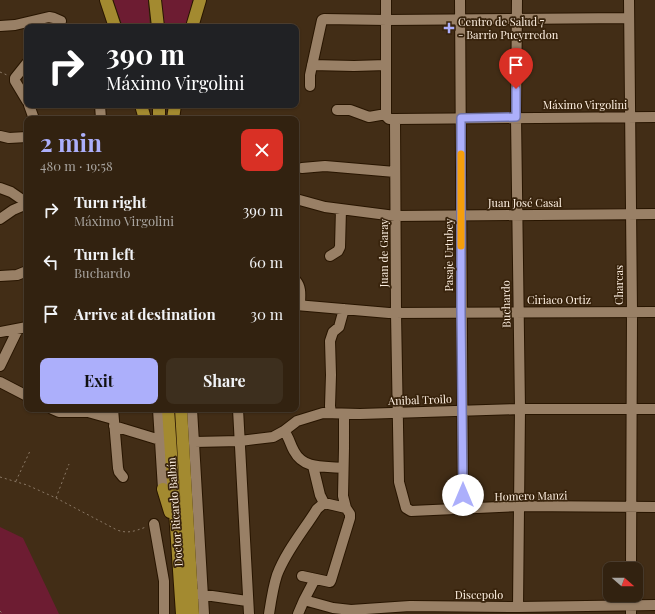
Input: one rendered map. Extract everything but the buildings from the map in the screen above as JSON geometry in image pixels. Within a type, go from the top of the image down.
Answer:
[{"type":"main road","points":[[106,0],[114,24]]},
{"type":"main road","points":[[154,0],[158,24]]},
{"type":"main road","points":[[193,24],[200,0]]},
{"type":"main road","name":"Doctor Ricardo Balbín","points":[[168,412],[182,614]]},
{"type":"main road","name":"Doctor Ricardo Balbín","points":[[181,412],[197,594],[193,614]]},
{"type":"main road","points":[[163,489],[176,531]]},
{"type":"street","points":[[386,0],[386,114],[389,119],[395,119]]},
{"type":"street","name":"Pasaje Urtubey","points":[[460,0],[463,509]]},
{"type":"street","name":"Buchardo","points":[[517,0],[516,117],[520,409],[518,607]]},
{"type":"street","name":"Charcas","points":[[629,0],[632,312],[631,562]]},
{"type":"street","points":[[0,26],[15,25],[49,17],[61,21]]},
{"type":"street","points":[[310,86],[312,65],[322,20],[324,19],[460,20],[629,18]]},
{"type":"street","points":[[312,65],[386,65]]},
{"type":"street","points":[[24,67],[15,78],[15,81],[24,96]]},
{"type":"street","points":[[337,110],[350,110],[369,116],[386,114]]},
{"type":"street","name":"Máximo Virgolini","points":[[395,119],[655,117]]},
{"type":"street","name":"Juan de Garay","points":[[395,119],[399,482],[406,508],[408,510]]},
{"type":"street","points":[[0,136],[9,138],[24,137]]},
{"type":"street","points":[[302,168],[325,166],[395,172]]},
{"type":"street","points":[[0,188],[11,192],[24,201]]},
{"type":"street","name":"Juan José Casal","points":[[299,200],[341,209],[395,216],[655,214]]},
{"type":"street","points":[[0,220],[13,210],[24,204]]},
{"type":"street","points":[[330,256],[338,251],[340,247],[341,209]]},
{"type":"street","points":[[0,276],[17,275],[24,272]]},
{"type":"street","points":[[299,285],[299,298]]},
{"type":"street","name":"Ciriaco Ortiz","points":[[299,305],[396,313],[655,312]]},
{"type":"street","points":[[332,413],[330,406],[330,341],[333,332],[339,327],[344,308]]},
{"type":"street","points":[[0,332],[22,328]]},
{"type":"street","points":[[0,366],[22,328]]},
{"type":"street","points":[[0,382],[24,394]]},
{"type":"street","name":"Anibal Troilo","points":[[194,442],[240,442],[273,437],[303,418],[323,412],[344,414],[520,409],[655,409]]},
{"type":"street","points":[[63,412],[88,412],[113,418],[160,440]]},
{"type":"street","points":[[158,412],[163,489]]},
{"type":"street","points":[[192,412],[197,594],[204,614]]},
{"type":"street","points":[[238,412],[247,601],[252,613]]},
{"type":"street","points":[[302,576],[330,582],[350,518],[350,514],[346,508],[343,496],[344,414]]},
{"type":"street","points":[[113,418],[118,468],[123,477]]},
{"type":"street","points":[[284,431],[288,435],[295,453],[302,461],[313,466],[343,468]]},
{"type":"street","points":[[313,466],[320,495],[324,503]]},
{"type":"street","points":[[324,503],[346,508]]},
{"type":"street","points":[[269,614],[277,575],[284,559],[317,509],[324,503]]},
{"type":"street","name":"Homero Manzi","points":[[408,510],[519,506],[655,507]]},
{"type":"street","points":[[154,524],[164,581],[164,614]]},
{"type":"street","points":[[298,614],[315,579]]},
{"type":"street","points":[[197,594],[247,601]]},
{"type":"street","name":"Discepolo","points":[[304,600],[343,610],[410,606],[518,607],[539,610],[655,605]]},
{"type":"path","points":[[15,481],[30,451]]},
{"type":"path","points":[[56,498],[69,464]]},
{"type":"path","points":[[0,477],[27,485],[121,531],[132,532],[154,524]]},
{"type":"path","points":[[0,611],[3,614]]},
{"type":"shaded area","points":[[113,0],[148,0],[150,24],[122,24]]},
{"type":"shaded area","points":[[159,0],[193,0],[187,24],[160,24]]},
{"type":"shaded area","points":[[0,527],[23,538],[59,614],[0,614]]},
{"type":"slow traffic","points":[[461,154],[461,246]]},
{"type":"place","name":"Centro de Salud 7 - Barrio Pueyrredon","points":[[449,28]]},
{"type":"route","points":[[463,495],[461,118],[516,117],[516,89]]}]
